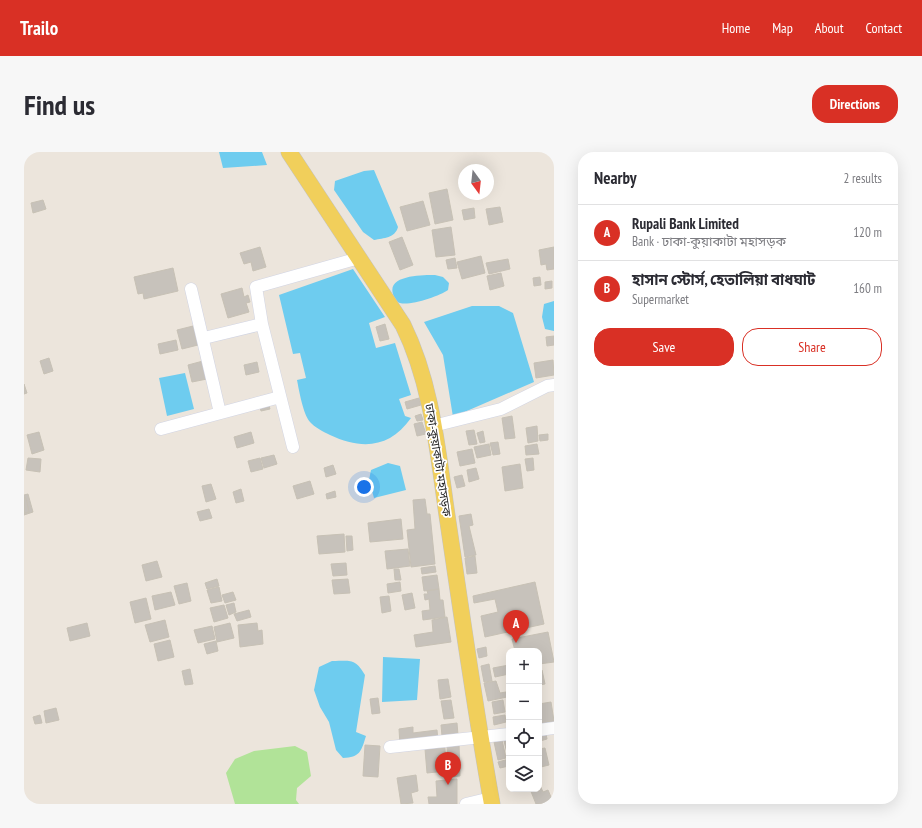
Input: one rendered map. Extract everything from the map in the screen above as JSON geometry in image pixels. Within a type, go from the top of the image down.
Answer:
[{"type":"main road","name":"ঢাকা-কুয়াকাটা মহাসড়ক","points":[[289,152],[403,325],[414,347],[422,373],[433,426],[480,738],[492,801]]},
{"type":"street","points":[[293,448],[262,324],[256,287],[359,258]]},
{"type":"street","points":[[192,290],[220,413]]},
{"type":"street","points":[[204,338],[262,324]]},
{"type":"street","points":[[433,426],[501,409],[547,386],[554,385]]},
{"type":"street","points":[[161,429],[280,397]]},
{"type":"street","points":[[542,730],[554,728]]},
{"type":"street","points":[[390,747],[506,734]]},
{"type":"street","points":[[466,804],[492,801]]},
{"type":"green space","points":[[295,746],[307,752],[311,776],[297,788],[296,800],[299,804],[235,804],[226,773],[235,759],[254,751]]},
{"type":"water","points":[[219,152],[262,152],[267,165],[223,168]]},
{"type":"water","points":[[374,170],[398,227],[397,231],[392,235],[374,240],[363,232],[334,190],[335,181],[364,171]]},
{"type":"water","points":[[353,269],[385,317],[369,323],[376,348],[395,343],[411,395],[399,399],[405,416],[411,418],[403,428],[394,435],[385,441],[375,443],[353,443],[342,440],[319,429],[312,424],[308,418],[305,413],[297,380],[306,378],[300,353],[293,354],[279,295]]},
{"type":"water","points":[[435,275],[443,277],[449,283],[448,290],[432,298],[417,302],[405,304],[397,302],[393,294],[395,283],[407,277]]},
{"type":"water","points":[[554,301],[554,331],[545,329],[542,317],[544,304]]},
{"type":"water","points":[[472,306],[499,306],[513,313],[534,382],[453,417],[443,355],[424,322]]},
{"type":"water","points":[[185,373],[194,409],[167,416],[159,378]]},
{"type":"water","points":[[388,463],[400,466],[406,490],[374,498],[369,480],[371,470]]},
{"type":"water","points":[[383,657],[420,659],[417,700],[382,702]]},
{"type":"water","points":[[332,661],[355,663],[365,675],[356,732],[366,736],[359,753],[343,758],[336,750],[329,722],[320,707],[314,690],[319,667]]},
{"type":"building","points":[[447,189],[453,220],[435,224],[429,193]]},
{"type":"building","points":[[43,200],[46,209],[33,213],[31,203]]},
{"type":"building","points":[[423,201],[430,225],[407,231],[400,207]]},
{"type":"building","points":[[500,207],[503,222],[489,225],[486,209]]},
{"type":"building","points":[[474,208],[475,218],[464,220],[462,210]]},
{"type":"building","points":[[451,227],[455,255],[436,257],[432,230]]},
{"type":"building","points":[[402,237],[413,265],[400,270],[389,242]]},
{"type":"building","points":[[260,247],[266,267],[253,271],[251,262],[244,264],[240,253]]},
{"type":"building","points":[[554,247],[554,269],[547,270],[546,264],[541,265],[539,250]]},
{"type":"building","points":[[481,256],[485,273],[462,279],[457,262]]},
{"type":"building","points":[[455,258],[457,268],[448,269],[446,260]]},
{"type":"building","points":[[508,259],[510,269],[489,274],[486,263]]},
{"type":"building","points":[[173,268],[178,291],[144,299],[143,293],[138,294],[134,277]]},
{"type":"building","points":[[501,273],[504,286],[490,290],[487,276]]},
{"type":"building","points":[[540,277],[541,285],[534,286],[533,278]]},
{"type":"building","points":[[552,281],[552,288],[545,289],[545,282]]},
{"type":"building","points":[[242,288],[244,297],[248,295],[250,302],[246,303],[249,312],[228,318],[221,294]]},
{"type":"building","points":[[385,324],[389,339],[380,341],[376,327]]},
{"type":"building","points":[[193,326],[198,345],[182,349],[177,330]]},
{"type":"building","points":[[554,336],[554,345],[547,346],[546,337]]},
{"type":"building","points":[[176,340],[178,350],[160,354],[158,344]]},
{"type":"building","points":[[49,358],[53,371],[44,374],[40,361]]},
{"type":"building","points":[[553,360],[554,375],[536,378],[534,363]]},
{"type":"building","points":[[203,361],[207,379],[192,382],[188,365]]},
{"type":"building","points":[[257,362],[259,372],[246,375],[244,365]]},
{"type":"building","points":[[24,384],[27,393],[24,394]]},
{"type":"building","points":[[419,398],[421,405],[407,409],[405,402]]},
{"type":"building","points":[[268,402],[270,409],[261,411],[259,403]]},
{"type":"building","points":[[421,414],[423,420],[417,421],[415,416]]},
{"type":"building","points":[[512,416],[515,438],[505,439],[502,418]]},
{"type":"building","points":[[422,422],[426,434],[417,436],[414,424]]},
{"type":"building","points":[[537,426],[538,441],[528,443],[526,428]]},
{"type":"building","points":[[474,430],[477,444],[469,445],[466,431]]},
{"type":"building","points":[[483,431],[485,442],[480,443],[477,433]]},
{"type":"building","points":[[39,432],[44,450],[32,454],[27,435]]},
{"type":"building","points":[[251,432],[254,443],[237,448],[234,437]]},
{"type":"building","points":[[548,434],[548,440],[540,441],[539,435]]},
{"type":"building","points":[[498,442],[500,454],[493,455],[490,443]]},
{"type":"building","points":[[489,444],[491,455],[477,458],[474,447]]},
{"type":"building","points":[[537,444],[539,454],[526,455],[525,446]]},
{"type":"building","points":[[472,449],[475,463],[460,466],[457,452]]},
{"type":"building","points":[[274,455],[277,464],[264,468],[261,458]]},
{"type":"building","points":[[28,458],[41,459],[40,472],[26,470]]},
{"type":"building","points":[[260,458],[263,469],[251,472],[248,461]]},
{"type":"building","points":[[533,458],[534,470],[527,471],[525,459]]},
{"type":"building","points":[[520,464],[523,488],[505,491],[502,467]]},
{"type":"building","points":[[333,465],[336,474],[326,477],[324,468]]},
{"type":"building","points":[[476,468],[479,479],[469,482],[467,470]]},
{"type":"building","points":[[462,475],[465,486],[457,488],[454,477]]},
{"type":"building","points":[[310,481],[314,494],[297,499],[293,486]]},
{"type":"building","points":[[211,484],[216,499],[206,502],[202,486]]},
{"type":"building","points":[[241,489],[244,501],[236,503],[233,492]]},
{"type":"building","points":[[335,491],[336,497],[327,499],[326,494]]},
{"type":"building","points":[[28,494],[33,512],[24,515],[24,495]]},
{"type":"building","points":[[24,498],[26,498],[29,512],[24,513]]},
{"type":"building","points":[[425,499],[427,514],[430,514],[435,564],[411,567],[407,530],[415,529],[413,500]]},
{"type":"building","points":[[209,509],[212,518],[200,521],[197,512]]},
{"type":"building","points":[[471,514],[473,525],[469,526],[476,555],[465,557],[459,516]]},
{"type":"building","points":[[401,519],[403,539],[370,542],[368,523]]},
{"type":"building","points":[[344,534],[345,552],[319,554],[317,536]]},
{"type":"building","points":[[346,536],[352,536],[353,550],[347,551]]},
{"type":"building","points":[[408,549],[410,566],[387,569],[385,551]]},
{"type":"building","points":[[475,556],[477,573],[467,574],[465,558]]},
{"type":"building","points":[[157,561],[162,577],[146,581],[142,565]]},
{"type":"building","points":[[346,563],[347,575],[333,576],[331,564]]},
{"type":"building","points":[[435,566],[436,572],[422,574],[421,568]]},
{"type":"building","points":[[394,569],[399,569],[401,580],[395,580]]},
{"type":"building","points":[[437,575],[439,589],[424,591],[422,577]]},
{"type":"building","points":[[217,579],[219,586],[207,589],[205,583]]},
{"type":"building","points":[[348,579],[350,593],[334,594],[332,580]]},
{"type":"building","points":[[400,582],[401,591],[388,593],[387,584]]},
{"type":"building","points":[[535,582],[544,624],[485,637],[481,616],[498,612],[495,599],[474,603],[473,596]]},
{"type":"building","points":[[187,583],[191,601],[179,604],[174,586]]},
{"type":"building","points":[[219,587],[222,601],[211,603],[207,590]]},
{"type":"building","points":[[439,589],[440,600],[443,600],[445,617],[423,620],[422,611],[430,610],[429,599],[425,600],[424,594],[428,594],[427,591]]},
{"type":"building","points":[[171,592],[175,605],[155,610],[152,596]]},
{"type":"building","points":[[233,592],[236,600],[225,603],[222,595]]},
{"type":"building","points":[[412,593],[415,608],[405,610],[402,595]]},
{"type":"building","points":[[389,596],[391,611],[382,613],[380,597]]},
{"type":"building","points":[[146,598],[151,619],[135,623],[130,602]]},
{"type":"building","points":[[234,603],[236,612],[229,615],[226,605]]},
{"type":"building","points":[[224,605],[228,618],[214,622],[210,608]]},
{"type":"building","points":[[249,610],[251,617],[237,621],[234,614]]},
{"type":"building","points":[[447,617],[451,642],[416,647],[414,635],[433,632],[432,620]]},
{"type":"building","points":[[165,620],[169,637],[150,642],[145,625]]},
{"type":"building","points":[[87,623],[90,636],[70,641],[67,628]]},
{"type":"building","points":[[230,623],[234,638],[217,642],[214,627]]},
{"type":"building","points":[[257,623],[258,631],[262,630],[263,644],[240,647],[238,625]]},
{"type":"building","points":[[212,626],[215,639],[198,643],[194,630]]},
{"type":"building","points":[[548,632],[554,662],[542,664],[542,648],[514,648],[512,639]]},
{"type":"building","points":[[170,640],[174,657],[158,661],[154,644]]},
{"type":"building","points":[[216,641],[218,651],[207,654],[204,644]]},
{"type":"building","points":[[486,647],[487,656],[479,658],[477,649]]},
{"type":"building","points":[[489,664],[492,681],[484,682],[481,666]]},
{"type":"building","points":[[506,666],[506,675],[495,677],[493,668]]},
{"type":"building","points":[[190,669],[193,684],[185,685],[182,671]]},
{"type":"building","points":[[542,670],[545,684],[542,684]]},
{"type":"building","points":[[448,679],[451,697],[440,699],[438,680]]},
{"type":"building","points":[[496,681],[500,693],[506,692],[506,697],[488,701],[484,683]]},
{"type":"building","points":[[378,698],[380,713],[372,714],[370,699]]},
{"type":"building","points":[[451,700],[454,718],[444,719],[441,701]]},
{"type":"building","points":[[503,700],[505,712],[494,714],[492,702]]},
{"type":"building","points":[[551,702],[554,721],[542,723],[542,704]]},
{"type":"building","points":[[56,708],[59,720],[46,723],[44,711]]},
{"type":"building","points":[[40,715],[42,723],[35,724],[33,717]]},
{"type":"building","points":[[505,715],[506,722],[494,725],[493,717]]},
{"type":"building","points":[[457,723],[458,735],[442,736],[441,725]]},
{"type":"building","points":[[413,727],[413,733],[437,730],[438,741],[400,745],[399,729]]},
{"type":"building","points":[[546,734],[547,739],[542,740],[542,735]]},
{"type":"building","points":[[502,740],[506,758],[498,760],[494,742]]},
{"type":"building","points":[[459,743],[460,776],[448,777],[447,744]]},
{"type":"building","points":[[365,745],[380,746],[378,777],[363,776]]},
{"type":"building","points":[[445,748],[446,771],[427,773],[425,749]]},
{"type":"building","points":[[542,748],[545,748],[549,765],[542,767],[542,756]]},
{"type":"building","points":[[506,760],[506,767],[500,768],[498,762]]},
{"type":"building","points":[[416,775],[418,791],[411,793],[413,803],[401,804],[397,778]]},
{"type":"building","points":[[457,779],[457,804],[429,804],[428,797],[437,797],[436,781]]},
{"type":"building","points":[[542,790],[543,792],[548,790],[554,804],[536,804],[531,792],[542,792]]},
{"type":"place","name":"Rupali Bank Limited","points":[[516,643]]},
{"type":"place","name":"হাসান স্টোর্স, হেতালিয়া বাধঘাট","points":[[448,785]]}]
